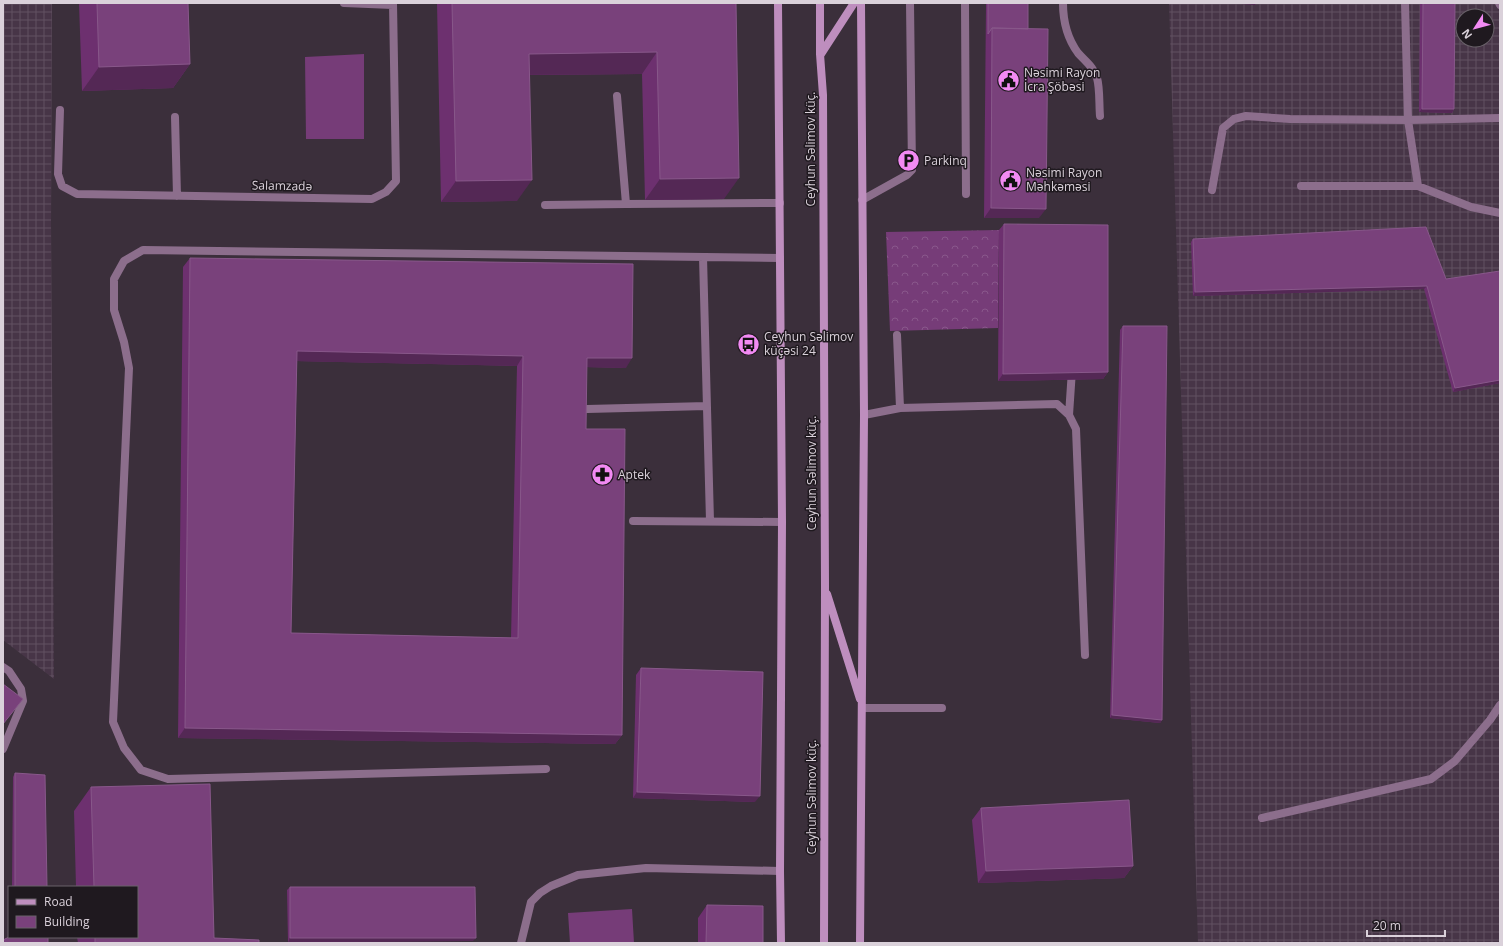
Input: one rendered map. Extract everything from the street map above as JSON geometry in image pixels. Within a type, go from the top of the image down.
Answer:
[{"type":"main road","points":[[778,3],[782,522],[781,943]]},
{"type":"main road","name":"Ceyhun Səlimov küç.","points":[[820,3],[820,54],[823,103],[825,586],[824,943]]},
{"type":"main road","points":[[820,54],[854,3]]},
{"type":"main road","points":[[860,943],[864,415],[861,3]]},
{"type":"main road","points":[[825,586],[862,708]]},
{"type":"lane","points":[[344,3],[393,4]]},
{"type":"lane","points":[[862,200],[907,175],[912,170],[910,3]]},
{"type":"lane","points":[[965,3],[966,194]]},
{"type":"lane","points":[[1063,3],[1063,17],[1068,36],[1078,53],[1090,65],[1097,78],[1100,116]]},
{"type":"lane","points":[[1405,3],[1408,120],[1418,186]]},
{"type":"lane","name":"Salamzadə","points":[[60,110],[58,174],[62,186],[78,194],[372,199],[386,192],[396,181],[393,4]]},
{"type":"lane","points":[[617,96],[626,204]]},
{"type":"lane","points":[[1212,190],[1223,128],[1234,119],[1246,116],[1290,119],[1408,120],[1500,118]]},
{"type":"lane","points":[[175,117],[177,196]]},
{"type":"lane","points":[[1301,186],[1418,186],[1471,207],[1500,213]]},
{"type":"lane","points":[[545,206],[780,203]]},
{"type":"lane","points":[[546,769],[168,779],[141,770],[124,748],[113,722],[129,368],[124,342],[114,310],[114,280],[124,261],[143,250],[780,258]]},
{"type":"lane","points":[[703,257],[710,521]]},
{"type":"lane","points":[[897,335],[900,408]]},
{"type":"lane","points":[[1069,415],[1072,359]]},
{"type":"lane","points":[[864,415],[900,408],[1057,404],[1069,415],[1076,429],[1085,655]]},
{"type":"lane","points":[[587,409],[707,406]]},
{"type":"lane","points":[[633,521],[782,522]]},
{"type":"lane","points":[[3,667],[9,671],[21,689],[23,701],[3,750]]},
{"type":"lane","points":[[1262,818],[1431,779],[1454,761],[1490,720],[1500,706]]},
{"type":"lane","points":[[862,708],[942,708]]},
{"type":"lane","points":[[521,943],[531,902],[540,893],[551,886],[578,875],[646,868],[780,871]]},
{"type":"shaded area","points":[[3,3],[52,3],[51,223],[54,679],[3,640]]},
{"type":"shaded area","points":[[1169,3],[1500,3],[1500,943],[1198,943]]},
{"type":"green space","points":[[364,54],[364,139],[306,139],[305,57]]},
{"type":"green space","points":[[999,230],[998,328],[890,331],[886,232]]},
{"type":"green space","points":[[632,909],[634,943],[570,943],[568,913]]},
{"type":"building","points":[[97,3],[188,3],[190,64],[99,67]]},
{"type":"building","points":[[452,3],[736,3],[739,178],[660,179],[657,52],[529,54],[532,180],[456,181]]},
{"type":"building","points":[[988,3],[1028,3],[1028,29],[992,28],[988,34]]},
{"type":"building","points":[[1423,3],[1455,3],[1454,109],[1422,109]]},
{"type":"building","points":[[992,28],[1048,29],[1046,209],[991,208]]},
{"type":"building","points":[[1004,224],[1108,225],[1108,372],[1003,374]]},
{"type":"building","points":[[1426,227],[1446,279],[1500,271],[1500,380],[1455,388],[1427,286],[1195,292],[1193,239]]},
{"type":"building","points":[[190,258],[633,264],[632,358],[587,358],[586,429],[625,429],[622,735],[185,728]],"holes":[[[297,351],[523,356],[518,638],[291,633]]]},
{"type":"building","points":[[1123,326],[1167,326],[1162,720],[1112,715]]},
{"type":"building","points":[[641,668],[763,672],[760,796],[637,792]]},
{"type":"building","points":[[3,684],[23,699],[3,724]]},
{"type":"building","points":[[15,773],[45,775],[47,886],[15,886]]},
{"type":"building","points":[[210,784],[214,938],[259,940],[259,943],[95,943],[95,938],[138,938],[138,886],[94,886],[91,787]]},
{"type":"building","points":[[1129,800],[1133,866],[986,871],[981,808]]},
{"type":"building","points":[[290,887],[475,887],[476,938],[290,938]]},
{"type":"building","points":[[707,905],[763,906],[763,943],[706,943]]},
{"type":"building","points":[[8,938],[48,938],[48,943],[3,943],[3,940]]},
{"type":"place","name":"Nəsimi Rayon İcra Şöbəsi","points":[[1009,80]]},
{"type":"place","name":"Parkinq","points":[[908,161]]},
{"type":"place","name":"Nəsimi Rayon Məhkəməsi","points":[[1010,180]]},
{"type":"place","name":"Ceyhun Səlimov küçəsi 24","points":[[749,344]]},
{"type":"place","name":"Aptek","points":[[603,475]]}]
